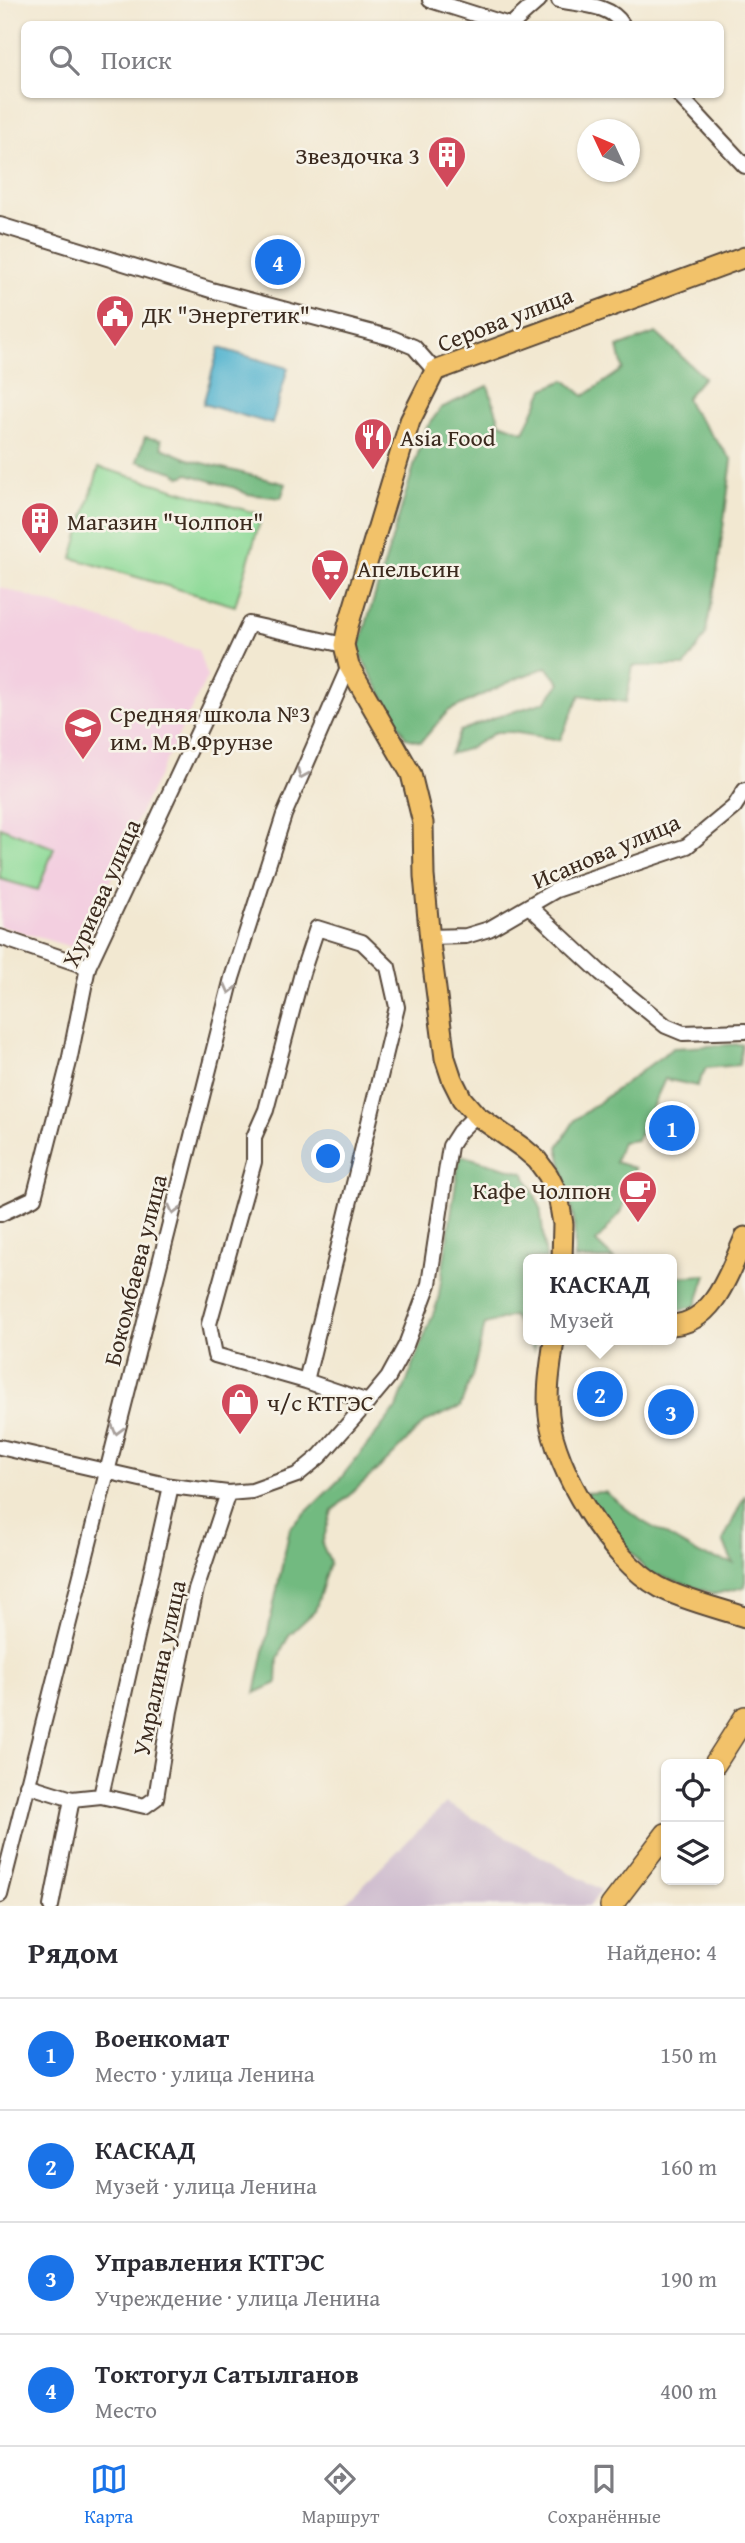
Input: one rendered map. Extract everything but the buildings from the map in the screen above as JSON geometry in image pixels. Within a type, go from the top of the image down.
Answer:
[{"type":"highway","points":[[718,1759],[745,1717]]},
{"type":"highway","points":[[611,1906],[661,1841]]},
{"type":"main road","name":"Серова улица","points":[[562,1254],[563,1224],[558,1195],[548,1175],[537,1160],[523,1148],[476,1115],[462,1100],[452,1079],[445,1058],[429,937],[423,823],[411,774],[349,666],[344,645],[410,421],[435,371],[745,257]]},
{"type":"main road","points":[[677,1325],[686,1324],[704,1313],[722,1287],[745,1237]]},
{"type":"main road","points":[[553,1345],[549,1378],[549,1415],[555,1441],[576,1491],[596,1525],[641,1575],[660,1588],[745,1617]]},
{"type":"street","points":[[430,0],[499,21]]},
{"type":"street","points":[[513,21],[539,0]]},
{"type":"street","points":[[559,0],[607,9],[620,21]]},
{"type":"street","points":[[682,98],[745,166]]},
{"type":"street","points":[[0,225],[211,290],[392,338],[414,347],[435,371]]},
{"type":"street","name":"Хуриева улица","points":[[0,1214],[34,1198],[69,1062],[88,967],[249,624],[344,645]]},
{"type":"street","name":"Бокомбаева улица","points":[[0,1895],[232,978],[284,815],[349,666]]},
{"type":"street","name":"Исанова улица","points":[[429,937],[466,936],[489,929],[530,908],[556,890],[687,846],[734,807],[745,790]]},
{"type":"street","points":[[530,908],[601,973],[666,1026],[683,1033],[745,1031]]},
{"type":"street","points":[[306,1381],[397,1007],[388,967],[362,942],[317,928],[302,973],[266,1110],[254,1137],[254,1162],[209,1324],[215,1355],[369,1402]]},
{"type":"street","points":[[0,937],[88,967]]},
{"type":"street","points":[[0,1447],[171,1486],[228,1493],[252,1490],[297,1475],[320,1456],[369,1402],[388,1378],[406,1345],[429,1284],[450,1146],[459,1132],[476,1115]]},
{"type":"street","name":"Умралина улица","points":[[101,1796],[171,1486]]},
{"type":"street","name":"Умралина улица","points":[[27,1785],[72,1799],[101,1796],[145,1806],[156,1798],[170,1711],[197,1589],[228,1493]]},
{"type":"street","points":[[51,1906],[72,1799]]},
{"type":"shaded area","name":"Средняя школа №3 им. М.В.Фрунзе","points":[[0,587],[198,650],[207,677],[124,846],[82,950],[0,926]]},
{"type":"shaded area","points":[[446,1803],[601,1890],[590,1906],[342,1906]]},
{"type":"green space","points":[[656,333],[704,377],[686,398],[691,409],[732,460],[717,574],[705,636],[685,666],[633,666],[626,702],[580,695],[560,740],[496,732],[470,748],[450,754],[460,731],[545,702],[560,683],[547,667],[448,711],[421,742],[406,738],[358,651],[425,430],[441,408],[488,386],[500,423],[524,432],[544,389],[565,380],[584,396],[623,369],[618,347]]},
{"type":"green space","points":[[145,437],[161,440],[162,448],[191,460],[286,484],[281,498],[247,494],[188,474],[181,477],[174,472],[137,461]]},
{"type":"green space","points":[[99,467],[262,515],[235,606],[72,558]]},
{"type":"green space","points":[[0,827],[54,848],[38,890],[0,879]]},
{"type":"green space","points":[[742,1044],[739,1065],[706,1068],[697,1086],[665,1079],[637,1140],[622,1142],[615,1162],[635,1168],[630,1191],[622,1209],[596,1242],[609,1254],[575,1254],[574,1220],[558,1147],[575,1120],[673,1048]]},
{"type":"green space","points":[[460,1155],[524,1173],[540,1206],[545,1254],[523,1254],[523,1332],[513,1316],[485,1324],[473,1373],[460,1407],[425,1422],[332,1511],[322,1544],[330,1562],[315,1611],[289,1635],[278,1658],[277,1683],[255,1693],[290,1528],[340,1479],[397,1407],[438,1301]]},
{"type":"green space","points":[[706,1275],[696,1306],[677,1311],[677,1277]]},
{"type":"green space","points":[[605,1492],[642,1521],[701,1555],[733,1563],[723,1541],[745,1495],[745,1587],[715,1594],[647,1572],[584,1493]]},
{"type":"water","points":[[219,348],[288,368],[272,424],[203,404]]},
{"type":"place","name":"Звездочка 3","points":[[447,189]]},
{"type":"place","name":"Токтогул Сатылганов","points":[[278,262]]},
{"type":"place","name":"ДК \"Энергетик\"","points":[[115,348]]},
{"type":"place","name":"Asia Food","points":[[373,471]]},
{"type":"place","name":"Магазин \"Чолпон\"","points":[[40,555]]},
{"type":"place","name":"Апельсин","points":[[330,602]]},
{"type":"place","name":"Средняя школа №3 им. М.В.Фрунзе","points":[[83,761]]},
{"type":"place","name":"Военкомат","points":[[672,1128]]},
{"type":"place","name":"Кафе Чолпон","points":[[638,1224]]},
{"type":"place","name":"КАСКАД","points":[[600,1394]]},
{"type":"place","name":"Управления КТГЭС","points":[[671,1412]]},
{"type":"place","name":"ч/с КТГЭС","points":[[240,1436]]}]
